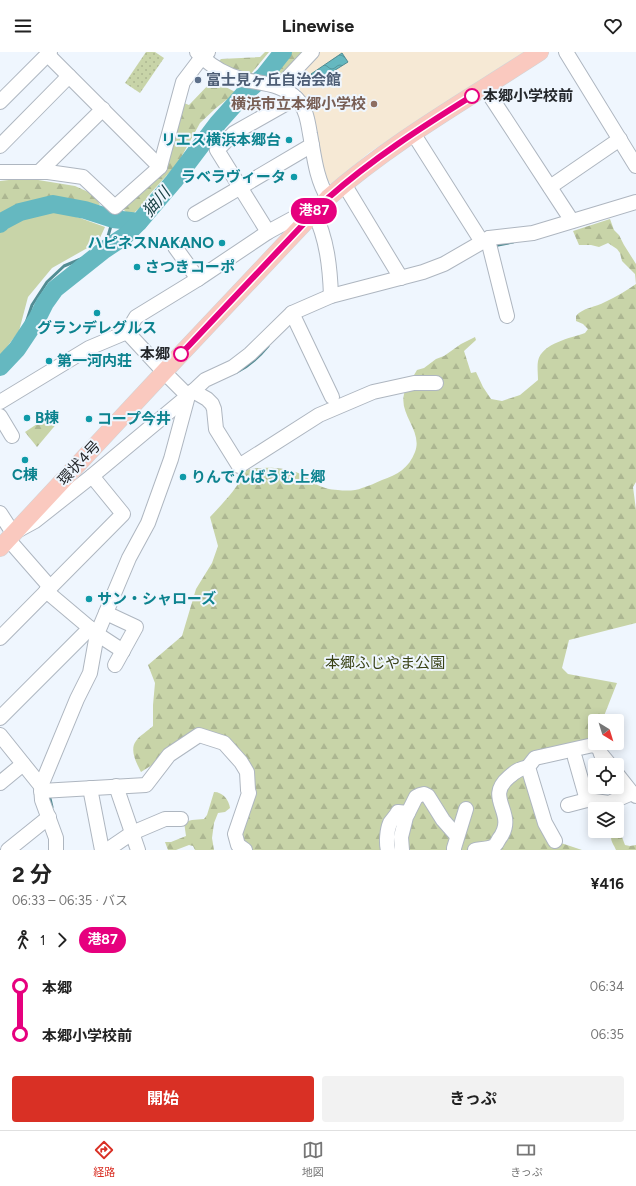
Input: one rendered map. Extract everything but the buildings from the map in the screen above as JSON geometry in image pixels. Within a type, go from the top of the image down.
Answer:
[{"type":"main road","name":"環状4号","points":[[7,540],[328,198],[344,184],[413,133],[540,52]]},
{"type":"street","points":[[279,87],[312,52]]},
{"type":"street","points":[[566,52],[636,166]]},
{"type":"street","points":[[0,102],[49,53],[160,167]]},
{"type":"street","points":[[0,172],[39,172],[83,177],[115,207],[160,167],[183,82],[202,54],[224,73],[241,79],[279,87],[299,101],[307,121],[318,176],[328,198]]},
{"type":"street","points":[[0,146],[70,76]]},
{"type":"street","points":[[485,88],[572,221]]},
{"type":"street","points":[[268,232],[217,150],[234,133],[296,98]]},
{"type":"street","points":[[39,172],[103,109]]},
{"type":"street","points":[[413,133],[488,245],[507,316]]},
{"type":"street","points":[[550,187],[620,139]]},
{"type":"street","points":[[195,214],[312,145]]},
{"type":"street","points":[[344,184],[401,278]]},
{"type":"street","points":[[56,850],[56,838],[42,800],[72,712],[90,672],[99,635],[111,615],[129,558],[148,523],[196,394],[205,380],[233,367],[294,317],[331,296],[450,264],[488,245],[636,202]]},
{"type":"street","points":[[0,402],[89,348],[127,332],[136,317],[198,279],[268,232],[292,219],[311,215],[320,226],[327,250],[331,296]]},
{"type":"street","points":[[175,248],[198,279]]},
{"type":"street","points":[[294,317],[332,397]]},
{"type":"street","points":[[127,332],[164,372],[212,404],[214,408],[216,429],[239,466],[323,411],[373,392],[414,383],[436,383]]},
{"type":"street","points":[[7,540],[35,521],[196,394]]},
{"type":"street","points":[[0,416],[12,436]]},
{"type":"street","points":[[0,638],[123,514],[92,476]]},
{"type":"street","points":[[0,514],[7,540],[48,589],[99,635],[123,651]]},
{"type":"street","points":[[111,615],[136,627],[114,665]]},
{"type":"street","points":[[0,718],[99,635]]},
{"type":"street","points":[[0,735],[23,764],[47,789],[146,785],[169,755],[199,735],[224,743],[241,762],[247,772],[249,793],[235,834],[238,845],[245,850]]},
{"type":"street","points":[[475,850],[494,848],[501,837],[506,825],[506,816],[499,798],[499,790],[502,784],[519,769],[528,766],[535,758],[593,745],[599,748],[605,758]]},
{"type":"street","points":[[575,758],[587,800]]},
{"type":"street","points":[[0,783],[23,764]]},
{"type":"street","points":[[528,766],[545,823],[555,841]]},
{"type":"street","points":[[568,805],[587,800],[609,803],[634,795],[624,783]]},
{"type":"street","points":[[116,786],[138,850]]},
{"type":"street","points":[[90,788],[102,850]]},
{"type":"street","points":[[402,850],[401,837],[408,814],[416,797],[420,795],[424,794],[428,796],[443,820],[457,836]]},
{"type":"street","points":[[454,850],[466,809]]},
{"type":"street","points":[[388,850],[387,836],[390,824],[398,812],[408,814]]},
{"type":"street","points":[[8,850],[48,817]]},
{"type":"street","points":[[107,850],[132,833],[165,819],[181,818]]},
{"type":"shaded area","name":"横浜市立本郷小学校","points":[[320,52],[524,52],[370,152],[331,184],[319,170],[297,78],[298,72]]},
{"type":"green space","points":[[146,52],[155,52],[164,58],[140,93],[125,83]]},
{"type":"green space","points":[[265,52],[269,52],[250,75],[227,66],[219,61],[221,59],[260,57]]},
{"type":"green space","points":[[290,52],[307,52],[279,80],[271,76]]},
{"type":"green space","points":[[213,80],[235,92],[200,123],[178,163],[148,196],[141,207],[130,216],[123,209],[162,171],[184,103],[189,105]]},
{"type":"green space","points":[[26,178],[75,186],[95,195],[100,205],[78,204],[48,199],[5,212],[0,218],[0,181]]},
{"type":"green space","points":[[50,210],[80,218],[105,227],[98,242],[52,268],[28,297],[19,331],[0,356],[0,231],[16,219],[29,214]]},
{"type":"green space","points":[[610,219],[614,230],[619,235],[636,264],[636,284],[635,274],[622,261],[620,253],[617,249],[608,243],[599,247],[579,245],[573,231]]},
{"type":"green space","name":"本郷ふじやま公園","points":[[636,284],[636,482],[633,487],[636,510],[636,623],[569,640],[562,668],[568,674],[617,683],[605,714],[588,714],[588,742],[528,767],[555,841],[582,850],[245,850],[238,845],[249,793],[231,751],[199,735],[141,772],[134,757],[133,749],[138,739],[153,726],[155,683],[148,665],[182,636],[196,589],[212,563],[218,546],[210,517],[225,501],[246,470],[260,468],[284,469],[305,476],[314,483],[323,487],[344,491],[360,489],[393,476],[406,467],[415,452],[417,444],[414,430],[407,416],[403,402],[405,391],[417,370],[424,368],[436,359],[444,356],[461,344],[475,337],[476,340],[464,351],[471,373],[476,372],[491,399],[502,401],[520,395],[538,380],[538,361],[545,350],[565,339],[585,333],[588,329],[583,324],[576,321],[576,316],[579,313],[585,309],[601,304]]},
{"type":"green space","points":[[52,414],[58,422],[37,447],[25,432]]},
{"type":"green space","points":[[214,792],[220,793],[225,797],[230,808],[225,812],[218,813],[214,823],[212,838],[214,850],[195,850],[193,846],[189,845],[176,850],[168,850],[165,842],[171,842],[186,836],[184,822],[204,819],[207,815]]},
{"type":"green space","points":[[611,838],[622,838],[625,845],[636,845],[636,850],[616,850]]},
{"type":"water","points":[[342,53],[348,62],[316,82],[311,74]]},
{"type":"waterway","name":"㹨川","points":[[0,224],[20,212],[53,204],[85,210],[113,219],[139,222],[174,181],[218,123],[243,95],[264,76],[283,52]]},
{"type":"waterway","points":[[104,250],[113,219]]},
{"type":"waterway","points":[[0,367],[17,349],[55,289],[104,250],[125,236],[139,222]]},
{"type":"waterway","points":[[493,246],[513,242]]},
{"type":"waterway","points":[[23,339],[21,338],[32,305],[47,282],[64,266],[88,256],[95,258]]},
{"type":"waterway","points":[[237,372],[254,361],[268,346]]},
{"type":"waterway","points":[[49,794],[52,807]]},
{"type":"bus line","name":"港87","points":[[181,354],[320,205],[344,184],[422,127],[472,96]]},
{"type":"place","name":"富士見ヶ丘自治会館","points":[[198,80]]},
{"type":"place","name":"本郷小学校前","points":[[472,96]]},
{"type":"place","name":"横浜市立本郷小学校","points":[[374,104]]},
{"type":"place","name":"リエス横浜本郷台","points":[[289,140]]},
{"type":"place","name":"ラベラヴィータ","points":[[294,177]]},
{"type":"place","name":"ハピネスNAKANO","points":[[222,243]]},
{"type":"place","name":"さつきコーポ","points":[[137,267]]},
{"type":"place","name":"グランデレグルス","points":[[97,313]]},
{"type":"place","name":"本郷","points":[[181,354]]},
{"type":"place","name":"第一河内荘","points":[[49,361]]},
{"type":"place","name":"B棟","points":[[27,418]]},
{"type":"place","name":"コープ今井","points":[[89,419]]},
{"type":"place","name":"C棟","points":[[25,460]]},
{"type":"place","name":"りんでんばうむ上郷","points":[[183,477]]},
{"type":"place","name":"サン・シャローズ","points":[[89,599]]}]
